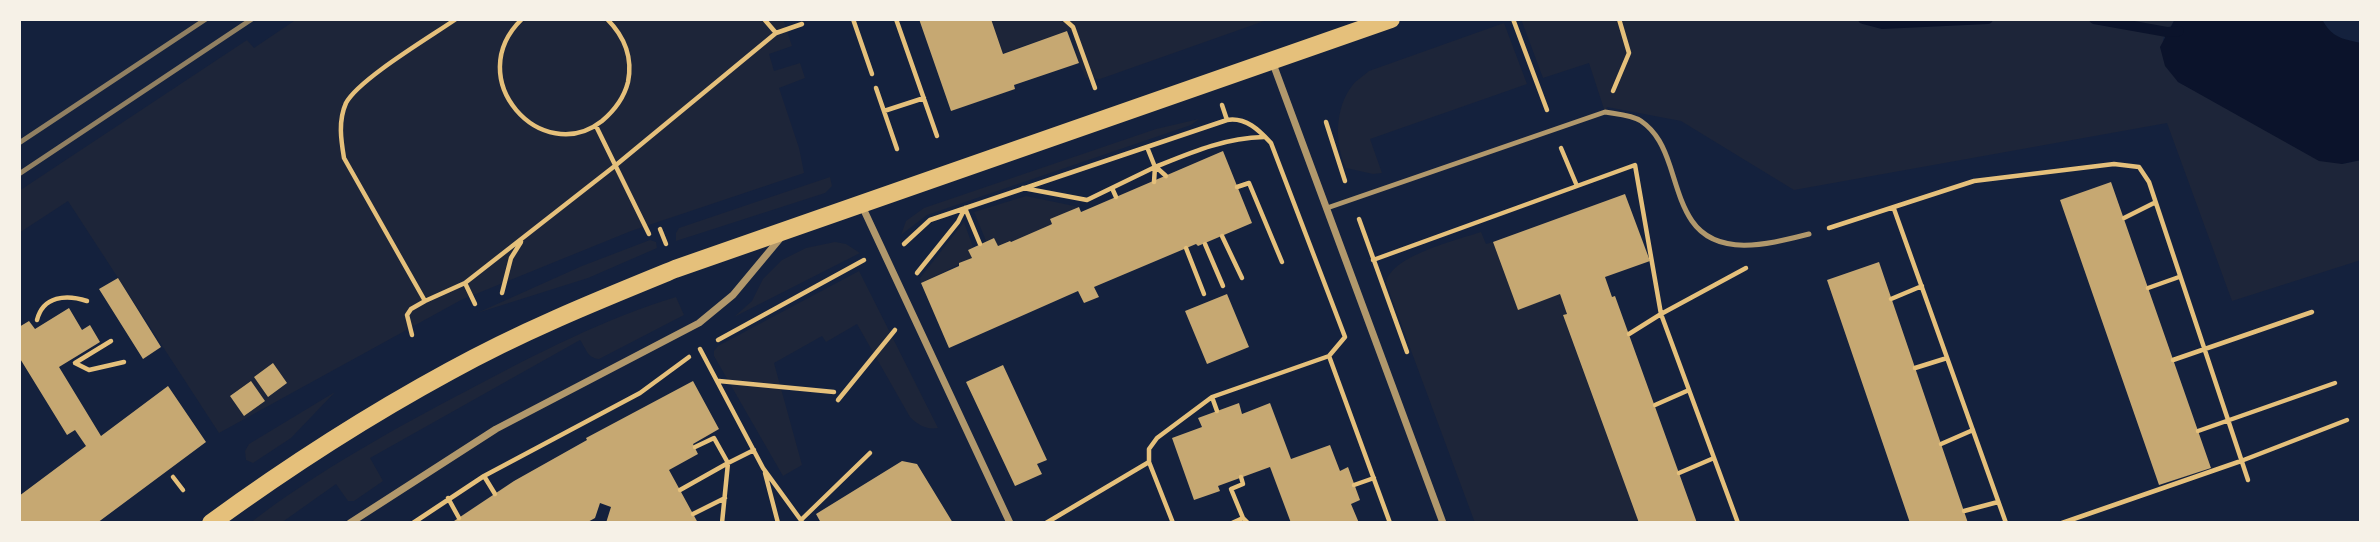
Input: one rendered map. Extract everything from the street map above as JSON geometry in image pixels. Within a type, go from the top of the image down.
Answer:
[{"type":"main road","points":[[211,523],[340,435],[452,369],[611,295],[675,269],[1391,19]]},
{"type":"street","points":[[1272,61],[1443,523]]},
{"type":"street","points":[[862,205],[1010,523]]},
{"type":"street","points":[[350,523],[496,429],[699,323],[733,295],[787,230]]},
{"type":"lane","points":[[1327,208],[1605,112],[1639,119],[1656,133],[1685,209],[1694,224],[1706,234],[1721,242],[1740,246],[1772,243],[1809,234]]},
{"type":"path","points":[[425,301],[344,158],[340,131],[346,103],[363,83],[456,19]]},
{"type":"path","points":[[522,19],[507,37],[500,56],[500,77],[506,97],[519,114],[535,126],[555,133],[576,132],[596,126],[613,112],[625,93],[630,72],[627,50],[618,30],[607,19]]},
{"type":"path","points":[[764,19],[776,33]]},
{"type":"path","points":[[853,19],[872,74]]},
{"type":"path","points":[[896,19],[937,136]]},
{"type":"path","points":[[1064,19],[1073,27],[1095,88]]},
{"type":"path","points":[[1513,19],[1554,129]]},
{"type":"path","points":[[1605,112],[1629,53],[1619,19]]},
{"type":"path","points":[[412,335],[407,315],[411,309],[465,283],[616,165],[776,33],[802,24]]},
{"type":"path","points":[[876,88],[897,149]]},
{"type":"path","points":[[884,111],[924,98]]},
{"type":"path","points":[[1326,122],[1410,359]]},
{"type":"path","points":[[596,126],[649,234]]},
{"type":"path","points":[[1022,188],[1087,200],[1155,167],[1205,147],[1238,138],[1265,137]]},
{"type":"path","points":[[1147,147],[1155,167],[1154,182]]},
{"type":"path","points":[[1562,150],[1577,186]]},
{"type":"path","points":[[1373,260],[1635,164],[1661,314],[1738,523]]},
{"type":"path","points":[[1809,234],[1894,209],[1974,181],[2114,164],[2139,167],[2149,182],[2248,480]]},
{"type":"path","points":[[1155,167],[1166,176]]},
{"type":"path","points":[[1237,187],[1249,183],[1282,262]]},
{"type":"path","points":[[1112,188],[1116,197]]},
{"type":"path","points":[[2124,218],[2154,203]]},
{"type":"path","points":[[914,264],[918,275],[958,222],[965,208],[980,244]]},
{"type":"path","points":[[1894,209],[2006,523]]},
{"type":"path","points":[[1222,236],[1242,278]]},
{"type":"path","points":[[502,293],[511,258],[524,237]]},
{"type":"path","points":[[906,243],[910,254]]},
{"type":"path","points":[[1205,244],[1223,286]]},
{"type":"path","points":[[1186,248],[1204,294]]},
{"type":"path","points":[[1629,334],[1752,265]]},
{"type":"path","points":[[2148,288],[2179,277]]},
{"type":"path","points":[[465,283],[475,304]]},
{"type":"path","points":[[1891,299],[1922,286]]},
{"type":"path","points":[[37,320],[39,312],[58,297],[73,296],[86,301]]},
{"type":"path","points":[[2174,360],[2312,312]]},
{"type":"path","points":[[838,400],[896,328]]},
{"type":"path","points":[[1173,523],[1149,462],[1149,449],[1157,438],[1212,397],[1329,356],[1345,337]]},
{"type":"path","points":[[111,341],[75,363],[89,370],[124,362]]},
{"type":"path","points":[[700,349],[764,468],[802,522],[870,453]]},
{"type":"path","points":[[1329,356],[1390,523]]},
{"type":"path","points":[[1915,368],[1947,358]]},
{"type":"path","points":[[719,381],[834,392]]},
{"type":"path","points":[[2198,431],[2335,383]]},
{"type":"path","points":[[1655,405],[1689,390]]},
{"type":"path","points":[[1212,397],[1217,411]]},
{"type":"path","points":[[2062,523],[2241,461],[2347,420]]},
{"type":"path","points":[[1941,444],[1973,430]]},
{"type":"path","points":[[695,447],[714,438],[728,463],[722,523]]},
{"type":"path","points":[[680,490],[754,450]]},
{"type":"path","points":[[1679,473],[1714,458]]},
{"type":"path","points":[[1046,523],[1149,462]]},
{"type":"path","points":[[764,468],[778,523]]},
{"type":"path","points":[[484,476],[495,494]]},
{"type":"path","points":[[173,477],[183,490]]},
{"type":"path","points":[[1241,477],[1244,484],[1231,489],[1243,518],[1248,523]]},
{"type":"path","points":[[1354,485],[1374,478]]},
{"type":"path","points":[[448,498],[459,518]]},
{"type":"path","points":[[693,514],[725,498]]},
{"type":"path","points":[[1964,511],[1998,502]]},
{"type":"path","points":[[1232,523],[1243,518]]},
{"type":"shaded area","points":[[297,19],[783,19],[792,46],[769,54],[774,71],[800,63],[805,78],[779,88],[799,148],[804,173],[631,231],[461,300],[219,433],[68,201],[19,233],[19,191],[247,40],[254,48]]},
{"type":"shaded area","points":[[991,19],[1270,19],[1100,79],[1086,78],[1079,63],[1072,32],[1067,31],[1003,53]]},
{"type":"shaded area","points":[[1521,19],[2175,19],[2163,39],[2178,82],[2342,164],[2361,160],[2361,260],[2232,301],[2167,123],[1794,190],[1681,121],[1607,107],[1605,112],[1589,63],[1543,78]]},
{"type":"shaded area","points":[[2175,19],[2322,19],[2329,30],[2338,36],[2361,43],[2361,160],[2342,164],[2319,161],[2178,82],[2165,66],[2160,47]]},
{"type":"shaded area","points":[[1504,23],[1527,84],[1370,139],[1382,173],[1373,174],[1346,168],[1339,148],[1339,115],[1346,95],[1356,82],[1369,71]]},
{"type":"shaded area","points":[[1199,119],[1191,125],[927,215],[901,235],[906,221],[924,208],[1156,129]]},
{"type":"shaded area","points":[[830,177],[832,186],[825,193],[676,241],[679,228]]},
{"type":"shaded area","points":[[1026,196],[1079,207],[1050,219],[1052,224],[1011,242],[998,246],[994,238],[986,241],[974,212]]},
{"type":"shaded area","points":[[964,222],[973,247],[968,250],[972,258],[921,283],[920,278]]},
{"type":"shaded area","points":[[1481,232],[1486,244],[1493,242],[1518,309],[1560,294],[1567,314],[1563,316],[1639,523],[1475,523],[1386,283],[1390,273],[1411,257]]},
{"type":"shaded area","points":[[650,240],[656,242],[657,248],[588,278],[477,313],[582,266]]},
{"type":"shaded area","points":[[835,242],[846,244],[860,253],[734,317],[752,301],[763,279],[782,260],[806,248]]},
{"type":"shaded area","points":[[859,271],[938,428],[922,426],[910,417],[857,324],[826,342],[822,336],[774,363],[802,465],[783,476],[714,356],[714,351],[718,346]]},
{"type":"shaded area","points":[[676,297],[684,315],[599,359],[589,355],[580,340],[370,458],[383,481],[354,501],[348,501],[336,484],[281,523],[250,523],[331,468],[443,403],[572,338]]},
{"type":"shaded area","points":[[335,392],[291,438],[253,463],[246,460],[245,451],[249,444]]},
{"type":"building","points":[[919,19],[991,19],[1003,54],[1067,31],[1079,63],[1014,85],[1015,89],[951,111]]},
{"type":"building","points":[[1223,151],[1252,223],[1094,287],[1099,297],[1084,303],[1078,291],[949,348],[921,283],[972,258],[968,250],[994,238],[998,246],[1011,242],[1052,224],[1050,219],[1079,207],[1081,212]]},
{"type":"building","points":[[2111,182],[2211,468],[2159,485],[2060,200]]},
{"type":"building","points":[[1625,194],[1650,261],[1605,277],[1612,297],[1615,296],[1697,523],[1639,523],[1563,315],[1567,314],[1560,294],[1518,310],[1493,242]]},
{"type":"building","points":[[1879,262],[1968,523],[1910,523],[1827,280]]},
{"type":"building","points":[[118,278],[161,347],[143,359],[99,289]]},
{"type":"building","points":[[1227,294],[1249,347],[1207,364],[1185,311]]},
{"type":"building","points":[[69,308],[82,330],[90,325],[100,342],[59,367],[101,436],[168,386],[206,442],[97,523],[19,523],[19,496],[86,446],[75,430],[67,435],[19,357],[19,327],[29,321],[35,329]]},
{"type":"building","points":[[273,363],[287,383],[268,397],[254,377]]},
{"type":"building","points":[[1003,365],[1047,460],[1037,464],[1042,474],[1015,486],[966,382]]},
{"type":"building","points":[[251,381],[265,401],[244,416],[230,396]]},
{"type":"building","points":[[693,381],[719,429],[693,444],[698,454],[669,470],[698,523],[606,523],[611,507],[600,503],[595,518],[586,523],[451,523],[514,481],[587,440],[586,438]]},
{"type":"building","points":[[1239,403],[1242,414],[1270,403],[1291,459],[1330,445],[1340,471],[1348,467],[1360,500],[1351,504],[1359,523],[1291,523],[1270,467],[1218,486],[1220,491],[1194,500],[1172,438],[1202,427],[1198,418]]},
{"type":"building","points":[[902,461],[917,464],[953,523],[821,523],[816,514]]},
{"type":"waterway","points":[[1863,19],[1882,24],[1988,19]]},
{"type":"waterway","points":[[2094,19],[2167,32],[2179,31]]},
{"type":"railway","points":[[19,143],[206,19]]},
{"type":"railway","points":[[19,174],[252,19]]}]
